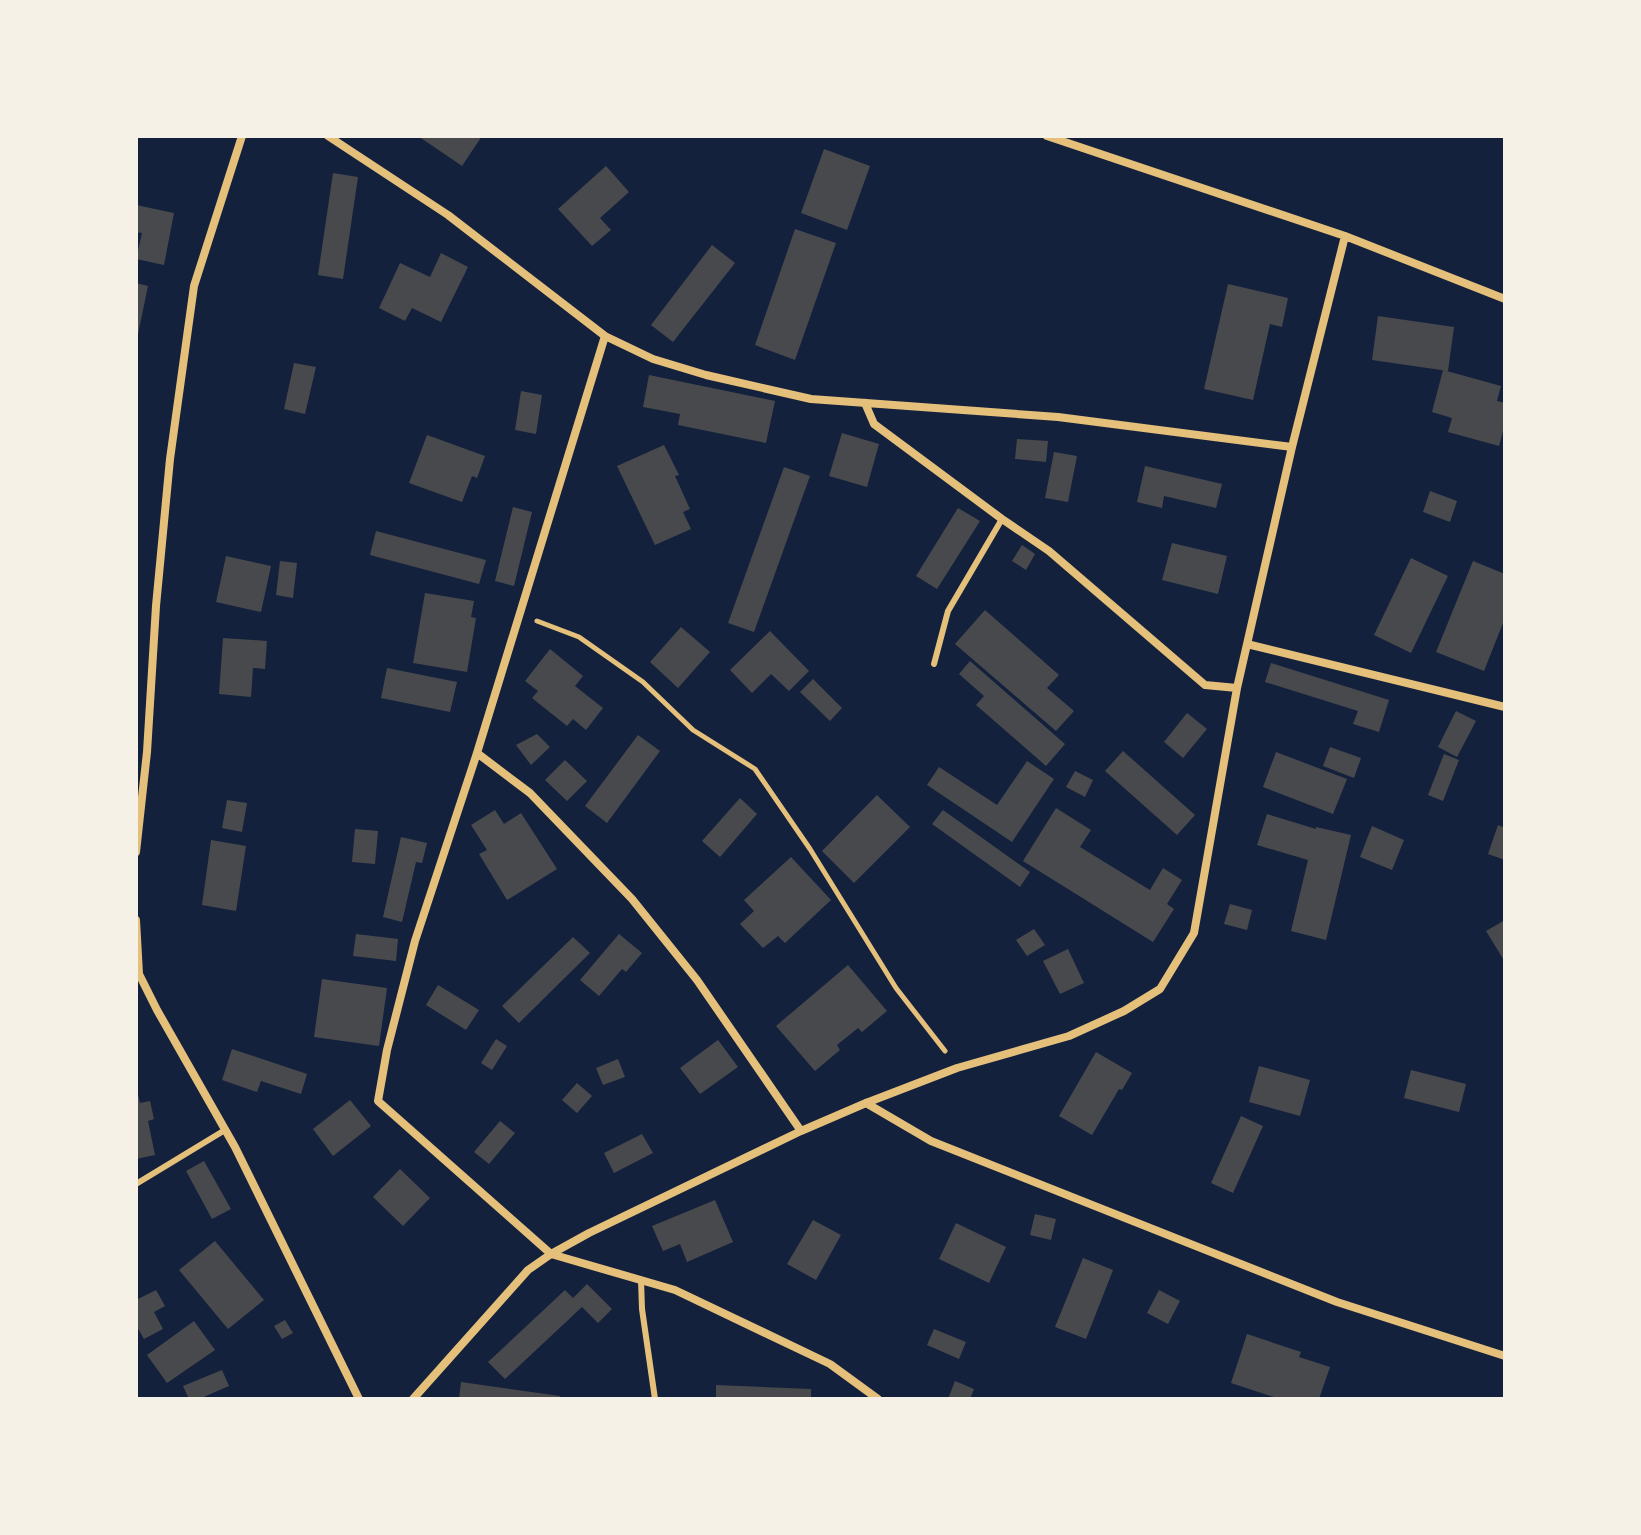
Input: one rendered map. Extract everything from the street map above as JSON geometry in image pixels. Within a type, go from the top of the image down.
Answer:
[{"type":"street","points":[[136,852],[170,459],[194,286],[242,136]]},
{"type":"street","points":[[328,136],[448,215],[605,336],[653,359],[706,375],[811,399],[1058,417],[1292,447]]},
{"type":"street","points":[[1047,136],[1345,236],[1505,299]]},
{"type":"street","points":[[413,1399],[528,1270],[589,1233],[866,1103],[957,1068],[1069,1036],[1124,1011],[1160,989],[1194,933],[1237,688],[1292,447],[1345,236]]},
{"type":"street","points":[[605,336],[477,753],[415,941],[387,1050],[378,1101],[551,1254],[675,1290],[830,1364],[878,1399]]},
{"type":"street","points":[[865,403],[874,424],[1049,551],[1205,685],[1237,688]]},
{"type":"street","points":[[1247,644],[1505,707]]},
{"type":"street","points":[[477,753],[530,793],[632,899],[697,980],[801,1131]]},
{"type":"street","points":[[136,920],[138,974],[242,1161],[359,1399]]},
{"type":"street","points":[[866,1103],[931,1141],[1337,1302],[1505,1356]]},
{"type":"lane","points":[[934,664],[948,611],[1002,519]]},
{"type":"lane","points":[[136,1184],[225,1130]]},
{"type":"lane","points":[[641,1280],[655,1399]]},
{"type":"path","points":[[519,614],[579,637],[643,682],[693,730],[755,769],[810,849],[896,988],[957,1068]]},
{"type":"building","points":[[418,136],[482,136],[462,166]]},
{"type":"building","points":[[824,149],[870,166],[847,230],[801,213]]},
{"type":"building","points":[[606,166],[629,192],[600,218],[611,230],[592,246],[558,209]]},
{"type":"building","points":[[333,173],[358,177],[343,279],[318,275]]},
{"type":"building","points":[[136,205],[174,213],[164,265],[136,259],[142,233],[136,232]]},
{"type":"building","points":[[795,229],[836,243],[795,360],[755,345]]},
{"type":"building","points":[[712,245],[735,263],[673,342],[651,325]]},
{"type":"building","points":[[441,253],[468,267],[441,322],[412,308],[405,321],[379,308],[400,263],[430,277]]},
{"type":"building","points":[[136,283],[148,286],[137,339],[136,339]]},
{"type":"building","points":[[1228,284],[1288,298],[1282,327],[1270,324],[1253,400],[1204,389]]},
{"type":"building","points":[[1378,316],[1454,327],[1448,371],[1372,360]]},
{"type":"building","points":[[294,363],[316,367],[305,414],[284,409]]},
{"type":"building","points":[[1443,370],[1501,386],[1497,401],[1505,403],[1505,423],[1499,446],[1448,432],[1452,418],[1432,412]]},
{"type":"building","points":[[649,375],[775,401],[766,443],[678,425],[680,414],[643,407]]},
{"type":"building","points":[[521,391],[542,395],[536,434],[515,430]]},
{"type":"building","points":[[842,433],[879,444],[867,487],[829,476]]},
{"type":"building","points":[[427,435],[485,456],[477,478],[472,476],[462,502],[409,483]]},
{"type":"building","points":[[1017,439],[1048,441],[1046,462],[1015,459]]},
{"type":"building","points":[[664,445],[679,475],[675,476],[690,509],[683,512],[691,529],[655,545],[617,466]]},
{"type":"building","points":[[1054,452],[1077,456],[1068,502],[1045,498]]},
{"type":"building","points":[[1145,466],[1222,484],[1216,508],[1164,496],[1162,508],[1137,502]]},
{"type":"building","points":[[784,467],[810,476],[754,632],[728,623]]},
{"type":"building","points":[[1430,491],[1457,501],[1450,522],[1423,512]]},
{"type":"building","points":[[513,507],[532,512],[514,586],[495,581]]},
{"type":"building","points":[[958,508],[980,521],[937,589],[916,576]]},
{"type":"building","points":[[376,531],[486,560],[479,584],[370,555]]},
{"type":"building","points":[[1172,543],[1227,556],[1218,594],[1162,580]]},
{"type":"building","points":[[1022,545],[1035,554],[1026,570],[1012,561]]},
{"type":"building","points":[[226,556],[271,566],[261,612],[216,602]]},
{"type":"building","points":[[1411,558],[1448,576],[1411,653],[1374,635]]},
{"type":"building","points":[[280,561],[297,563],[293,598],[276,595]]},
{"type":"building","points":[[1473,561],[1505,574],[1505,618],[1484,671],[1436,652]]},
{"type":"building","points":[[425,593],[474,601],[471,617],[476,618],[467,672],[413,663]]},
{"type":"building","points":[[985,610],[1059,675],[1047,688],[1074,711],[1056,731],[955,644]]},
{"type":"building","points":[[681,627],[710,652],[678,688],[650,662]]},
{"type":"building","points":[[770,631],[809,671],[789,691],[771,674],[752,693],[730,670]]},
{"type":"building","points":[[223,638],[267,641],[265,669],[253,668],[251,697],[219,694]]},
{"type":"building","points":[[550,649],[583,676],[575,686],[603,708],[586,730],[573,719],[567,726],[532,698],[538,691],[525,681]]},
{"type":"building","points":[[970,661],[1065,744],[1046,766],[976,705],[984,696],[959,674]]},
{"type":"building","points":[[1271,663],[1389,700],[1379,732],[1353,724],[1358,711],[1265,682]]},
{"type":"building","points":[[387,668],[457,682],[450,712],[381,698]]},
{"type":"building","points":[[813,679],[842,708],[830,721],[800,692]]},
{"type":"building","points":[[1456,711],[1476,721],[1457,757],[1438,747]]},
{"type":"building","points":[[1187,713],[1207,729],[1183,758],[1164,742]]},
{"type":"building","points":[[537,734],[550,747],[531,765],[516,745]]},
{"type":"building","points":[[638,735],[660,751],[607,823],[585,806]]},
{"type":"building","points":[[1330,747],[1361,758],[1354,778],[1323,766]]},
{"type":"building","points":[[1123,751],[1195,815],[1177,835],[1105,771]]},
{"type":"building","points":[[1276,752],[1347,779],[1333,814],[1263,787]]},
{"type":"building","points":[[1444,754],[1459,760],[1443,801],[1428,795]]},
{"type":"building","points":[[565,760],[587,781],[567,801],[545,780]]},
{"type":"building","points":[[1027,761],[1054,779],[1012,842],[927,785],[939,767],[997,805]]},
{"type":"building","points":[[1075,771],[1093,780],[1085,797],[1066,787]]},
{"type":"building","points":[[877,795],[910,827],[854,883],[822,851]]},
{"type":"building","points":[[740,798],[757,814],[720,857],[702,841]]},
{"type":"building","points":[[227,800],[247,803],[242,832],[222,828]]},
{"type":"building","points":[[1056,808],[1091,830],[1080,847],[1150,890],[1163,868],[1182,880],[1167,904],[1174,909],[1153,942],[1023,861]]},
{"type":"building","points":[[495,810],[504,824],[521,813],[557,869],[507,900],[479,854],[487,850],[471,825]]},
{"type":"building","points":[[943,810],[1030,872],[1020,887],[932,824]]},
{"type":"building","points":[[1267,814],[1316,829],[1351,835],[1326,940],[1291,931],[1308,860],[1257,845]]},
{"type":"building","points":[[1498,825],[1505,828],[1505,860],[1488,854]]},
{"type":"building","points":[[1372,826],[1404,840],[1392,870],[1360,857]]},
{"type":"building","points":[[355,829],[378,831],[375,864],[352,862]]},
{"type":"building","points":[[401,837],[427,843],[422,863],[416,862],[402,922],[383,917]]},
{"type":"building","points":[[211,840],[246,846],[236,911],[202,905]]},
{"type":"building","points":[[791,857],[831,900],[785,943],[778,936],[763,948],[740,924],[754,911],[744,900]]},
{"type":"building","points":[[1230,904],[1252,910],[1247,930],[1224,924]]},
{"type":"building","points":[[1505,920],[1505,962],[1486,931]]},
{"type":"building","points":[[1034,929],[1045,945],[1027,956],[1016,940]]},
{"type":"building","points":[[356,934],[398,939],[396,961],[353,956]]},
{"type":"building","points":[[619,934],[642,953],[626,972],[622,969],[599,996],[580,980]]},
{"type":"building","points":[[573,937],[590,953],[519,1023],[502,1006]]},
{"type":"building","points":[[1068,949],[1084,983],[1060,994],[1043,961]]},
{"type":"building","points":[[848,965],[887,1011],[862,1032],[858,1028],[837,1045],[840,1050],[815,1071],[776,1026]]},
{"type":"building","points":[[322,979],[387,988],[379,1046],[314,1037]]},
{"type":"building","points":[[438,985],[479,1010],[466,1030],[426,1005]]},
{"type":"building","points":[[496,1039],[507,1046],[492,1070],[481,1063]]},
{"type":"building","points":[[718,1040],[738,1067],[700,1094],[680,1068]]},
{"type":"building","points":[[232,1049],[307,1074],[301,1094],[261,1081],[257,1092],[222,1080]]},
{"type":"building","points":[[1096,1052],[1132,1073],[1092,1135],[1059,1116]]},
{"type":"building","points":[[618,1059],[625,1077],[603,1085],[596,1068]]},
{"type":"building","points":[[1259,1066],[1310,1080],[1300,1116],[1249,1102]]},
{"type":"building","points":[[1411,1070],[1466,1084],[1459,1112],[1404,1098]]},
{"type":"building","points":[[577,1083],[592,1096],[577,1113],[562,1100]]},
{"type":"building","points":[[136,1090],[140,1103],[150,1101],[154,1119],[148,1121],[155,1155],[136,1159]]},
{"type":"building","points":[[350,1100],[371,1126],[333,1156],[313,1129]]},
{"type":"building","points":[[1241,1116],[1263,1126],[1233,1193],[1211,1183]]},
{"type":"building","points":[[500,1121],[515,1133],[489,1164],[474,1152]]},
{"type":"building","points":[[642,1134],[653,1153],[614,1173],[604,1153]]},
{"type":"building","points":[[204,1161],[231,1209],[212,1219],[186,1171]]},
{"type":"building","points":[[400,1169],[430,1198],[403,1226],[373,1197]]},
{"type":"building","points":[[715,1200],[733,1242],[687,1262],[680,1244],[663,1251],[652,1226]]},
{"type":"building","points":[[1035,1214],[1056,1219],[1051,1240],[1030,1235]]},
{"type":"building","points":[[813,1220],[841,1235],[816,1280],[787,1264]]},
{"type":"building","points":[[956,1223],[1006,1247],[989,1283],[939,1259]]},
{"type":"building","points":[[215,1241],[264,1300],[228,1329],[179,1270]]},
{"type":"building","points":[[1083,1258],[1113,1270],[1086,1339],[1055,1327]]},
{"type":"building","points":[[587,1284],[612,1309],[598,1323],[582,1307],[505,1379],[488,1362],[565,1290],[573,1298]]},
{"type":"building","points":[[156,1290],[165,1306],[154,1312],[163,1329],[144,1339],[136,1325],[136,1300]]},
{"type":"building","points":[[1159,1290],[1180,1301],[1168,1324],[1147,1313]]},
{"type":"building","points":[[285,1320],[293,1333],[282,1339],[274,1326]]},
{"type":"building","points":[[194,1321],[215,1350],[167,1383],[147,1355]]},
{"type":"building","points":[[934,1329],[966,1342],[959,1359],[927,1345]]},
{"type":"building","points":[[1247,1334],[1301,1352],[1299,1357],[1330,1367],[1319,1399],[1280,1399],[1231,1383]]},
{"type":"building","points":[[222,1370],[229,1386],[199,1399],[189,1399],[183,1386]]},
{"type":"building","points":[[955,1381],[974,1389],[970,1399],[948,1399]]},
{"type":"building","points":[[461,1382],[560,1396],[559,1399],[459,1399]]},
{"type":"building","points":[[716,1385],[811,1389],[811,1399],[716,1399]]}]
